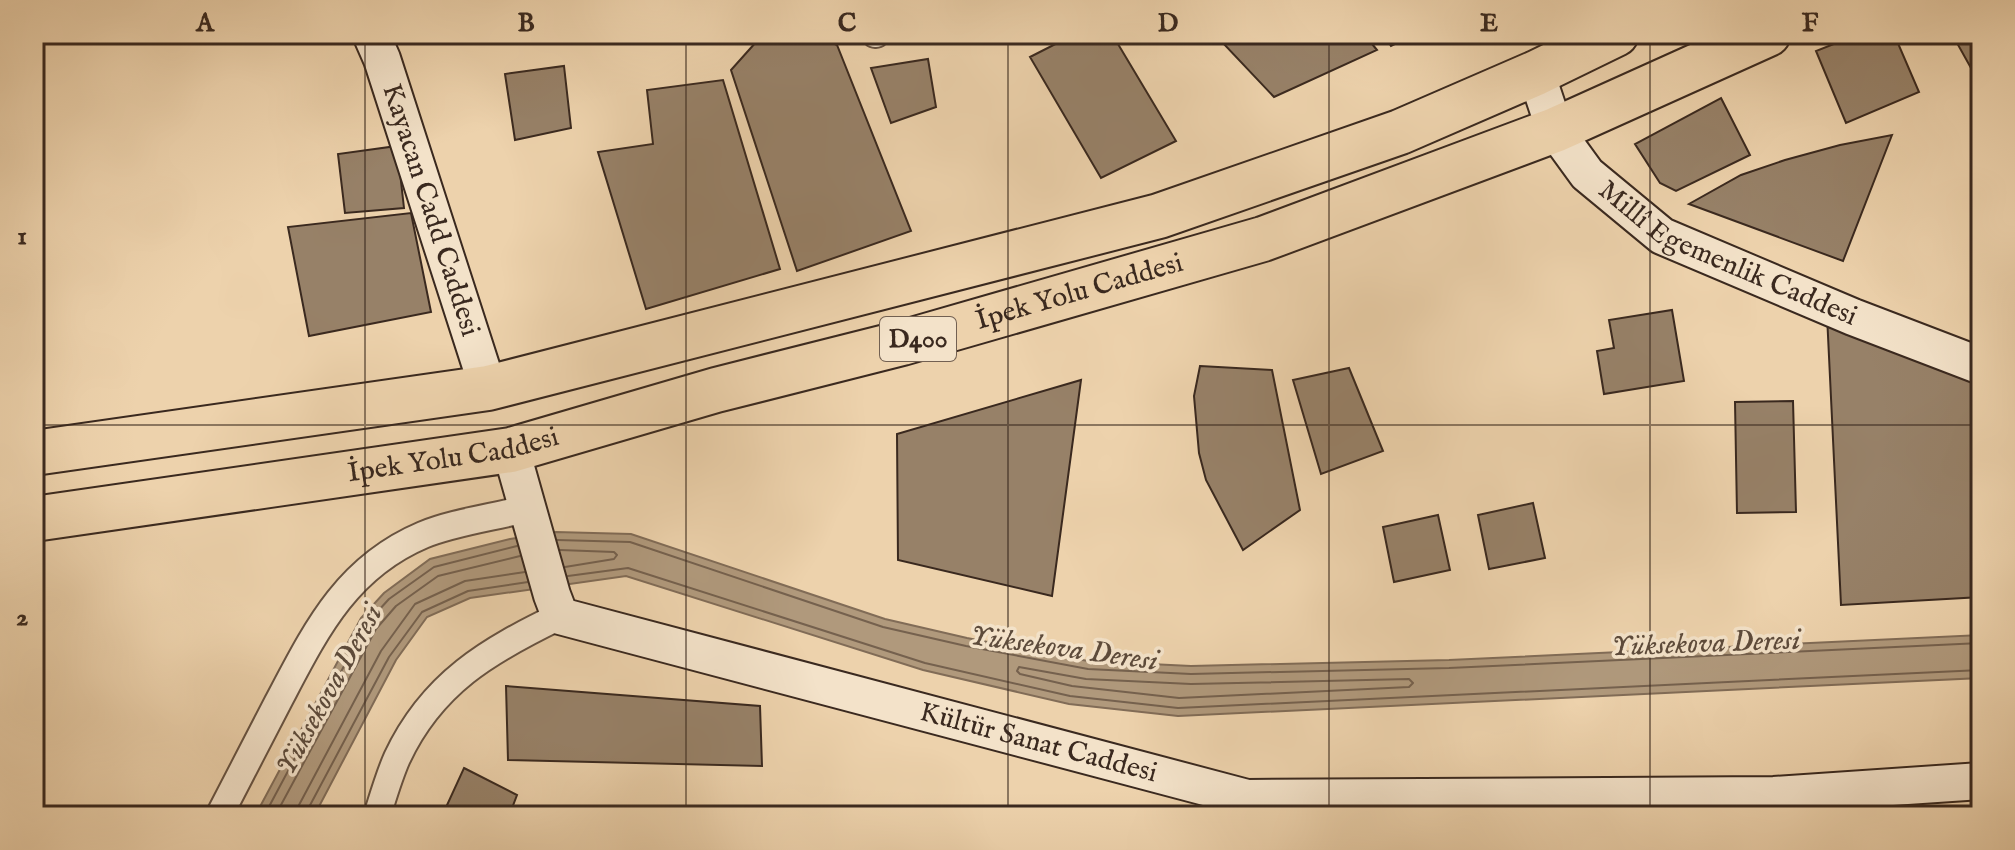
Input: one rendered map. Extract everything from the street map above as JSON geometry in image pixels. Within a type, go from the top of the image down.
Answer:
[{"type":"highway","name":"İpek Yolu Caddesi","points":[[34,453],[488,388],[1159,216],[1400,132],[1536,73],[1616,34]]},
{"type":"highway","name":"İpek Yolu Caddesi","points":[[34,519],[511,450],[716,390],[902,343],[1263,239],[1555,130],[1768,34]]},
{"type":"street","name":"Kayacan Cadd Caddesi","points":[[371,34],[382,59],[488,388]]},
{"type":"street","name":"Millî Egemenlik Caddesi","points":[[1536,73],[1555,130],[1587,174],[1662,236],[1853,317],[1981,366]]},
{"type":"street","points":[[377,816],[397,759],[419,720],[442,691],[475,661],[514,638],[556,606],[511,450]]},
{"type":"street","points":[[219,816],[312,636],[333,605],[358,577],[379,560],[425,534],[532,517]]},
{"type":"street","name":"Kültür Sanat Caddesi","points":[[556,606],[783,673],[1247,798],[1774,795],[1981,781]]},
{"type":"water","name":"Yüksekova Deresi","points":[[556,532],[631,534],[885,619],[1088,661],[1191,666],[1449,660],[1981,635],[1981,678],[1178,716],[1069,704],[923,670],[626,576],[470,598],[427,617],[396,660],[314,816],[255,816],[361,618],[384,593],[430,559],[510,539]]},
{"type":"building","points":[[785,34],[814,34],[837,45],[911,231],[797,271],[731,70],[757,41]]},
{"type":"building","points":[[1075,34],[1112,34],[1176,141],[1101,178],[1030,57]]},
{"type":"building","points":[[1218,34],[1364,34],[1377,50],[1274,97],[1221,41]]},
{"type":"building","points":[[1384,34],[1415,34],[1391,46]]},
{"type":"building","points":[[1859,34],[1894,34],[1919,92],[1846,123],[1816,51]]},
{"type":"building","points":[[1952,34],[1981,34],[1981,86]]},
{"type":"building","points":[[928,59],[936,107],[891,123],[871,68]]},
{"type":"building","points":[[564,66],[571,128],[515,140],[505,74]]},
{"type":"building","points":[[723,80],[780,269],[646,309],[598,152],[653,144],[647,90]]},
{"type":"building","points":[[1721,98],[1750,155],[1676,191],[1660,183],[1635,144]]},
{"type":"building","points":[[1892,135],[1843,261],[1689,204],[1741,175],[1785,160]]},
{"type":"building","points":[[397,146],[404,208],[345,213],[338,154]]},
{"type":"building","points":[[411,213],[431,312],[309,336],[288,227]]},
{"type":"building","points":[[1672,310],[1684,381],[1604,394],[1597,351],[1614,348],[1609,320]]},
{"type":"building","points":[[1827,315],[1981,382],[1981,597],[1841,605]]},
{"type":"building","points":[[1200,366],[1272,370],[1300,510],[1243,550],[1206,480],[1199,453],[1194,396]]},
{"type":"building","points":[[1349,368],[1383,451],[1321,474],[1293,380]]},
{"type":"building","points":[[1081,380],[1052,596],[898,560],[897,434]]},
{"type":"building","points":[[1793,401],[1796,512],[1737,513],[1735,402]]},
{"type":"building","points":[[1533,503],[1545,558],[1489,569],[1478,515]]},
{"type":"building","points":[[1438,515],[1450,570],[1394,582],[1383,527]]},
{"type":"building","points":[[506,686],[760,706],[762,766],[508,760]]},
{"type":"building","points":[[464,768],[517,795],[509,816],[442,816]]}]
